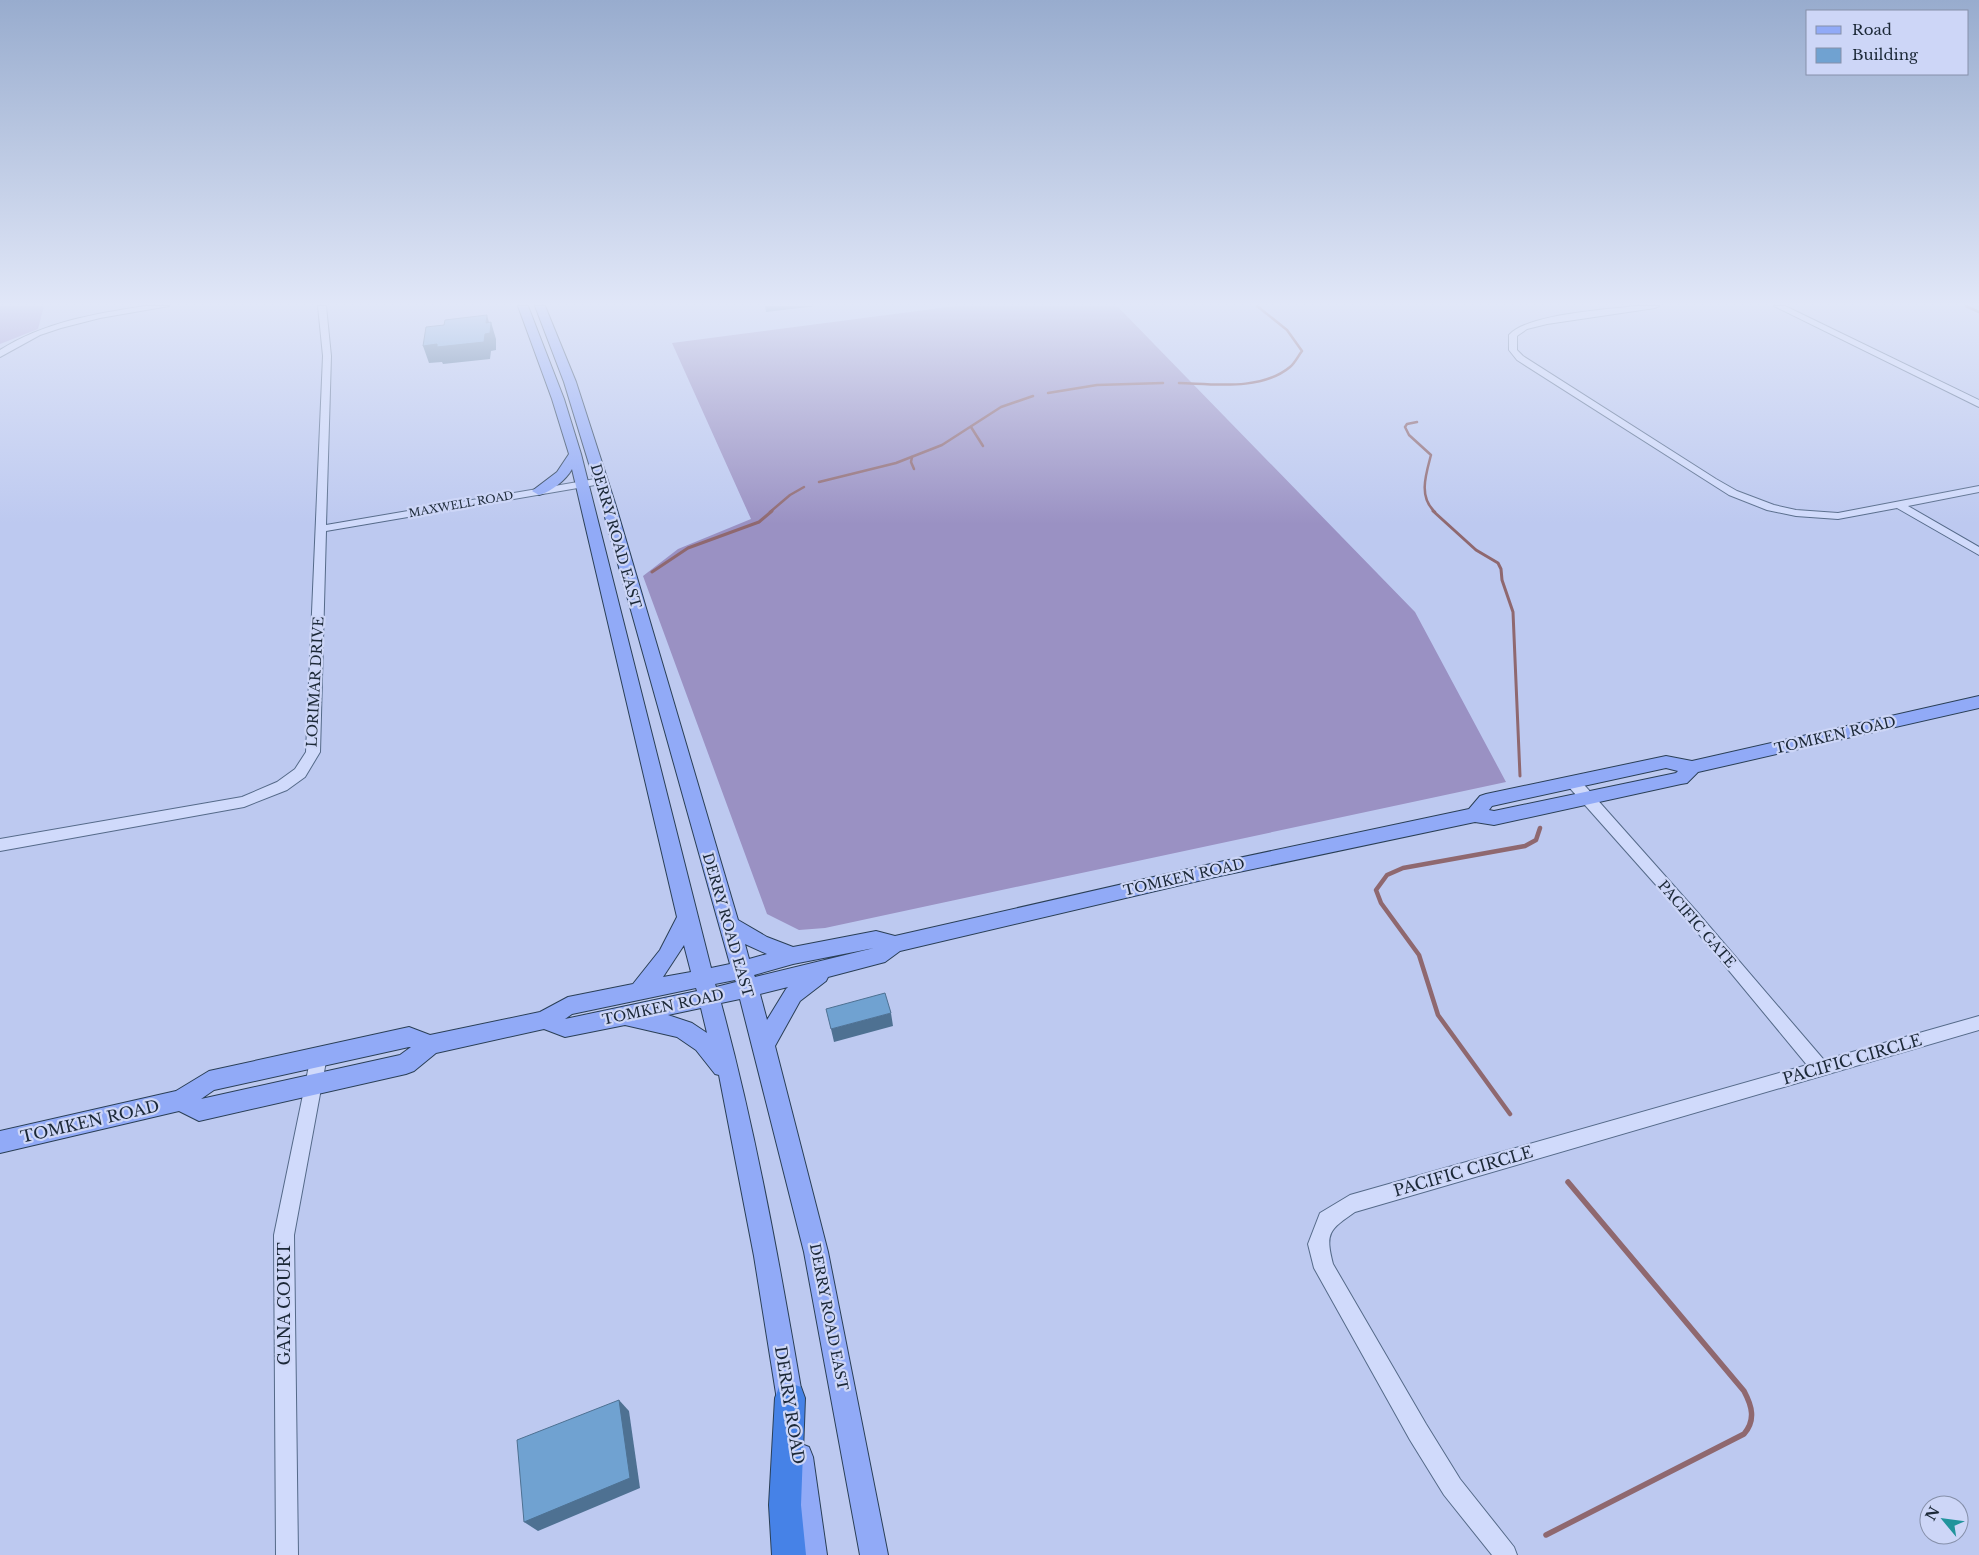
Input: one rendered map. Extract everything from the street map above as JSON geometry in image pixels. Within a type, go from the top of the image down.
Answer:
[{"type":"highway","points":[[789,1555],[785,1505],[790,1398]]},
{"type":"main road","name":"DERRY ROAD EAST","points":[[550,379],[575,454],[687,917],[730,1077],[766,1256]]},
{"type":"main road","name":"DERRY ROAD EAST","points":[[569,379],[601,481],[764,1045],[816,1252],[874,1555]]},
{"type":"main road","points":[[539,491],[562,475],[575,454]]},
{"type":"main road","name":"TOMKEN ROAD","points":[[1474,815],[1486,801],[1666,762],[1692,767],[1979,702]]},
{"type":"main road","name":"TOMKEN ROAD","points":[[544,1020],[565,1028],[622,1016],[707,988],[744,979],[825,970],[878,956],[895,944],[1214,870],[1474,815],[1494,818],[1681,778],[1692,767]]},
{"type":"main road","points":[[639,991],[664,961],[681,935],[687,917]]},
{"type":"main road","points":[[730,926],[760,943],[793,956]]},
{"type":"main road","name":"TOMKEN ROAD","points":[[744,979],[793,956],[876,939],[895,944]]},
{"type":"main road","points":[[764,1045],[793,995],[825,970]]},
{"type":"main road","name":"TOMKEN ROAD","points":[[181,1100],[198,1110],[313,1083],[406,1064],[430,1045],[544,1020],[568,1006],[639,991],[707,988]]},
{"type":"main road","points":[[622,1016],[670,1024],[691,1032],[711,1047],[730,1077]]},
{"type":"main road","name":"TOMKEN ROAD","points":[[0,1142],[181,1100],[209,1081],[319,1056],[409,1037],[430,1045]]},
{"type":"main road","name":"DERRY ROAD","points":[[766,1256],[790,1398],[813,1555]]},
{"type":"street","name":"LORIMAR DRIVE","points":[[0,845],[244,802],[282,786],[300,773],[313,752],[326,379]]},
{"type":"street","points":[[1552,379],[1712,481],[1752,502],[1796,513],[1838,516],[1979,489]]},
{"type":"street","points":[[1927,379],[1979,404]]},
{"type":"street","name":"MAXWELL ROAD","points":[[321,529],[601,481]]},
{"type":"street","points":[[1898,504],[1979,552]]},
{"type":"street","name":"PACIFIC GATE","points":[[1573,782],[1693,917],[1820,1068]]},
{"type":"street","name":"PACIFIC CIRCLE","points":[[1506,1555],[1452,1487],[1418,1432],[1324,1268],[1318,1244],[1327,1220],[1350,1204],[1979,1022]]},
{"type":"street","name":"GANA COURT","points":[[287,1555],[282,1269],[284,1235],[319,1056]]},
{"type":"shaded area","points":[[688,379],[1188,379],[1415,612],[1506,782],[825,928],[799,930],[767,914],[643,576],[678,549],[751,519]]},
{"type":"building","points":[[885,993],[891,1013],[831,1029],[826,1009]]},
{"type":"building","points":[[619,1400],[630,1478],[524,1522],[517,1440]]},
{"type":"waterway","points":[[1179,383],[1222,385],[1251,383],[1269,379]]},
{"type":"waterway","points":[[1048,393],[1097,385],[1163,383]]},
{"type":"waterway","points":[[819,482],[896,463],[942,445],[1001,407],[1033,396]]},
{"type":"waterway","points":[[1417,422],[1407,424],[1405,427],[1409,435],[1431,455],[1425,492],[1426,499],[1435,512]]},
{"type":"waterway","points":[[971,427],[983,446]]},
{"type":"waterway","points":[[912,457],[911,462],[914,469]]},
{"type":"waterway","points":[[770,512],[790,495],[804,487]]},
{"type":"waterway","points":[[652,572],[688,548],[759,522],[772,511]]},
{"type":"waterway","points":[[1433,511],[1476,550],[1498,563],[1501,569],[1502,580],[1513,612],[1520,776]]},
{"type":"waterway","points":[[1510,1114],[1438,1015],[1419,955],[1381,903],[1376,890],[1387,875],[1403,868],[1525,846],[1536,840],[1540,828]]},
{"type":"waterway","points":[[1546,1535],[1744,1434],[1748,1429],[1751,1418],[1751,1408],[1744,1391],[1568,1182]]}]
